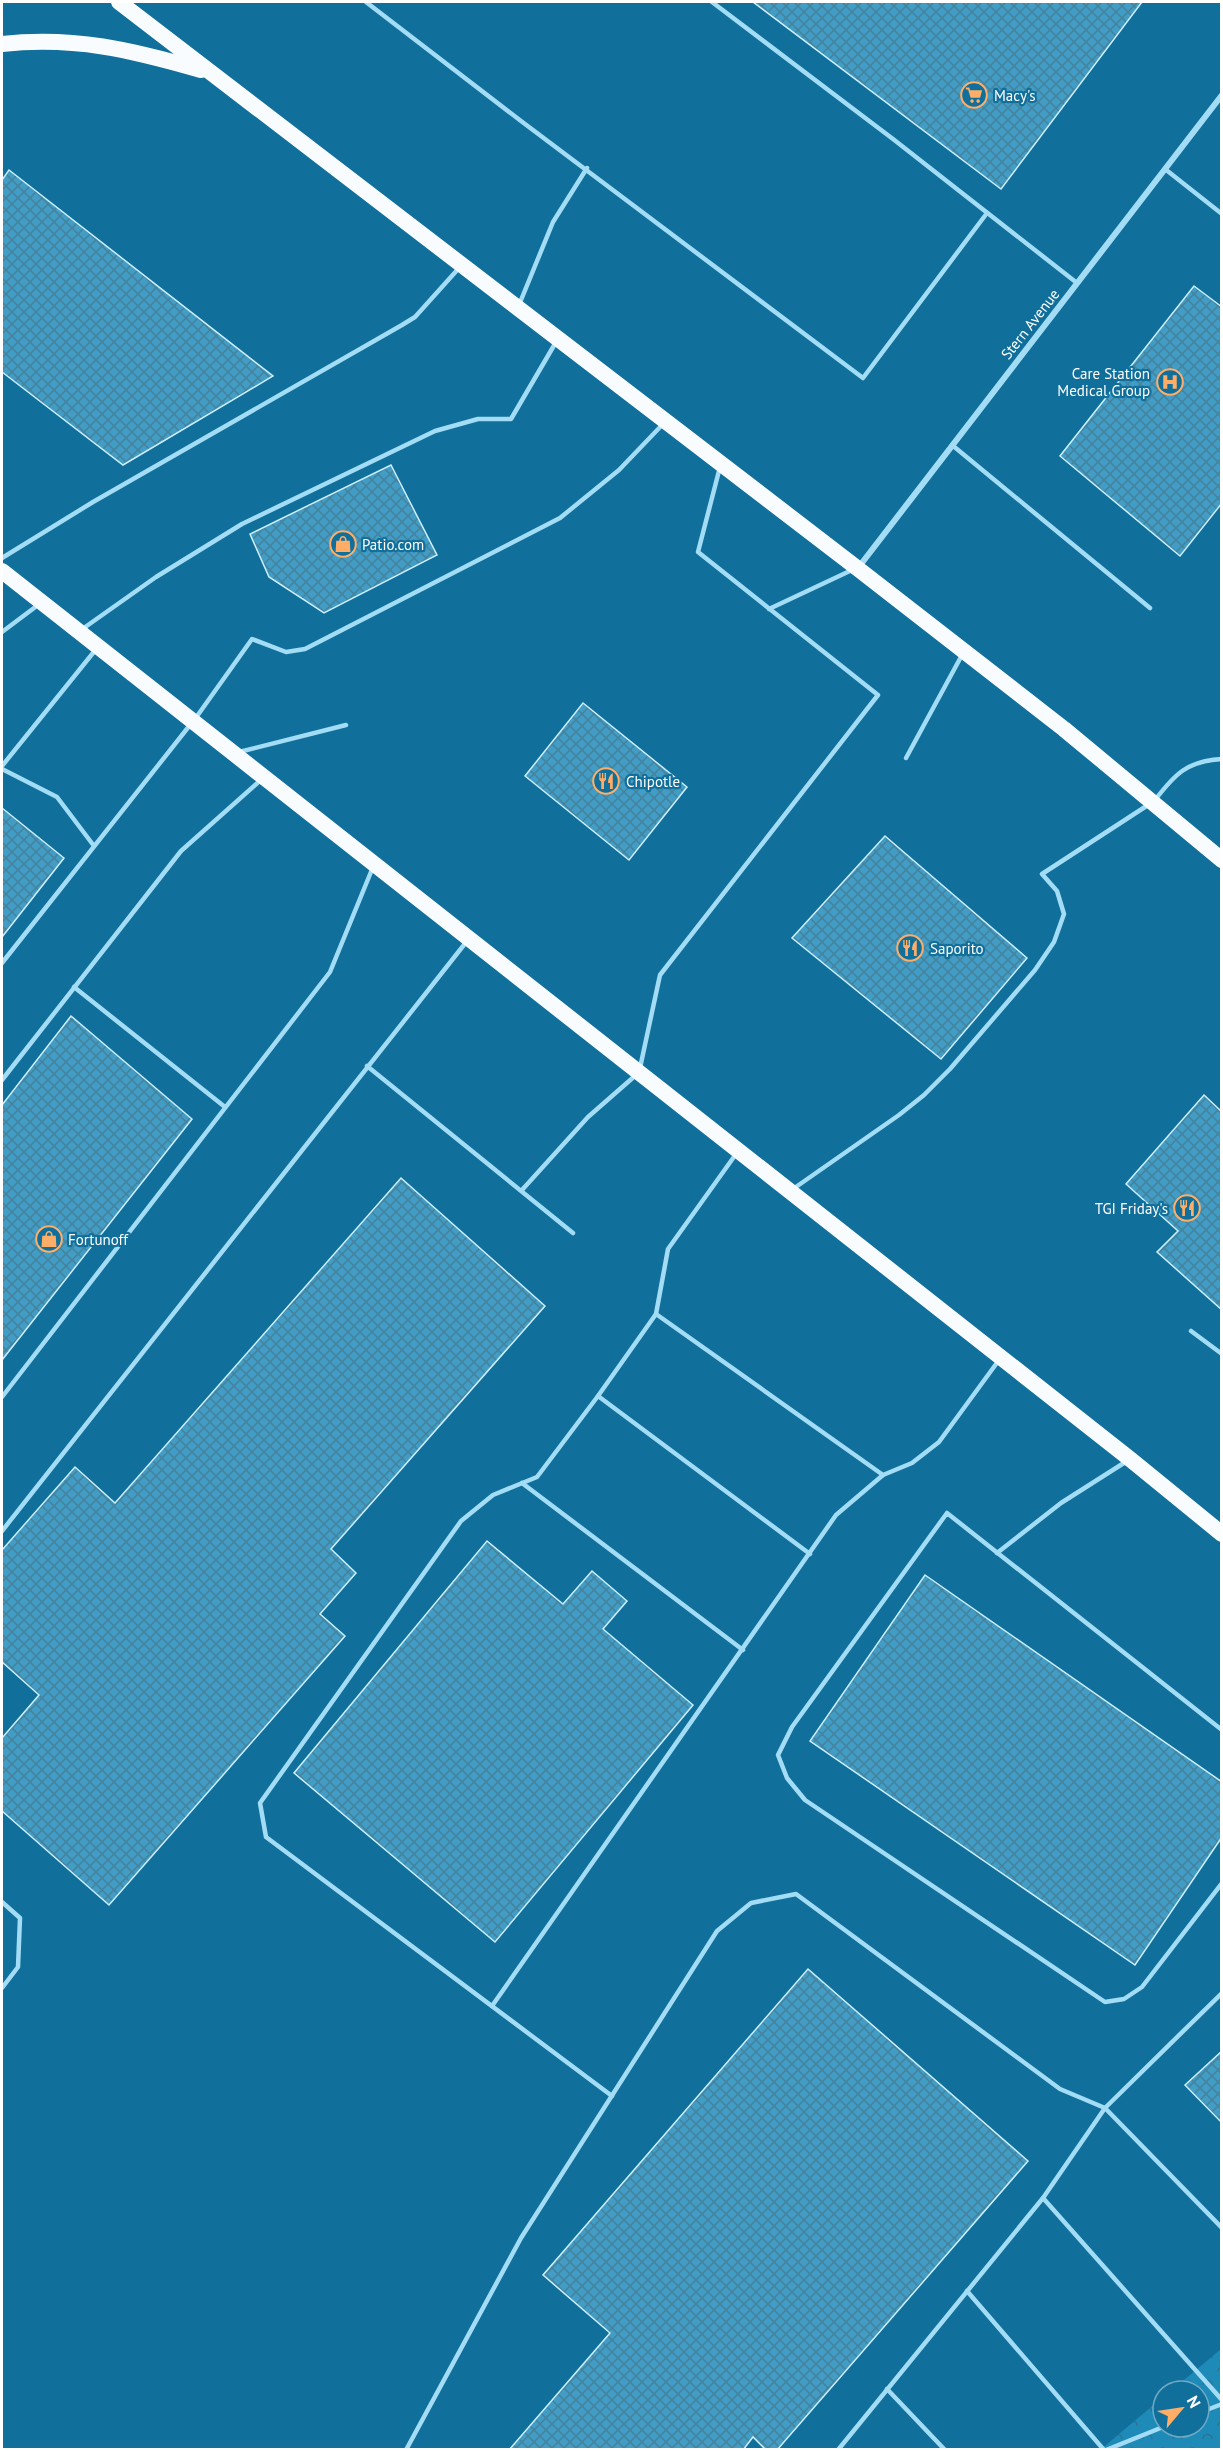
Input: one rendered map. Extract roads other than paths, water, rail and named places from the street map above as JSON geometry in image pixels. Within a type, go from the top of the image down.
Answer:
[{"type":"highway","points":[[120,2],[964,651],[1153,802],[1221,860]]},
{"type":"highway","points":[[2,44],[55,40],[82,42],[149,55],[210,73]]},
{"type":"highway","points":[[2,571],[1130,1459],[1221,1534]]},
{"type":"street","name":"Stern Avenue","points":[[857,568],[1221,96]]},
{"type":"lane","points":[[366,2],[863,378],[987,213]]},
{"type":"lane","points":[[712,2],[893,139],[1077,283]]},
{"type":"lane","points":[[518,308],[553,222],[587,168]]},
{"type":"lane","points":[[1165,169],[1221,214]]},
{"type":"lane","points":[[2,558],[93,502],[408,321],[429,302],[461,266]]},
{"type":"lane","points":[[80,631],[179,562],[242,524],[435,431],[478,419],[511,419],[557,340]]},
{"type":"lane","points":[[2,963],[193,722],[252,639],[286,652],[305,649],[560,518],[619,470],[665,422]]},
{"type":"lane","points":[[952,445],[1150,608]]},
{"type":"lane","points":[[522,1190],[588,1117],[639,1073],[660,975],[879,694],[698,552],[721,464]]},
{"type":"lane","points":[[769,609],[857,568]]},
{"type":"lane","points":[[2,632],[43,602]]},
{"type":"lane","points":[[94,846],[57,797],[2,768],[98,646]]},
{"type":"lane","points":[[906,758],[964,651]]},
{"type":"lane","points":[[234,753],[346,725]]},
{"type":"lane","points":[[789,1192],[924,1095],[950,1069],[1035,970],[1054,942],[1064,914],[1057,891],[1042,874],[1153,802],[1174,776],[1187,767],[1206,760],[1221,759]]},
{"type":"lane","points":[[2,1080],[181,851],[264,777]]},
{"type":"lane","points":[[2,1397],[330,972],[374,865]]},
{"type":"lane","points":[[2,1531],[469,939]]},
{"type":"lane","points":[[74,987],[225,1107]]},
{"type":"lane","points":[[367,1066],[573,1233]]},
{"type":"lane","points":[[612,2096],[266,1837],[260,1803],[461,1521],[493,1495],[537,1477],[598,1396],[656,1314],[668,1249],[738,1151]]},
{"type":"lane","points":[[656,1314],[883,1475]]},
{"type":"lane","points":[[1191,1331],[1221,1354]]},
{"type":"lane","points":[[492,2006],[836,1515],[883,1475],[912,1463],[939,1442],[1001,1359]]},
{"type":"lane","points":[[598,1396],[810,1554]]},
{"type":"lane","points":[[997,1553],[1061,1503],[1130,1459]]},
{"type":"lane","points":[[522,1483],[743,1650]]},
{"type":"lane","points":[[1221,1730],[947,1513],[792,1727],[778,1755],[787,1778],[805,1800],[1106,2002],[1124,1999],[1142,1987],[1221,1883]]},
{"type":"lane","points":[[406,2450],[521,2238],[717,1931],[751,1903],[796,1894],[1060,2089],[1106,2108],[1221,2228]]},
{"type":"lane","points":[[2,1902],[20,1918],[18,1967],[2,1988]]},
{"type":"lane","points":[[838,2450],[1042,2198],[1106,2108],[1221,1993]]},
{"type":"lane","points":[[1042,2198],[1221,2402]]},
{"type":"lane","points":[[967,2291],[1105,2450],[1151,2432]]},
{"type":"lane","points":[[887,2389],[945,2450]]},
{"type":"place","name":"Macy's","points":[[974,95]]},
{"type":"place","name":"Care Station Medical Group","points":[[1170,382]]},
{"type":"place","name":"Patio.com","points":[[343,544]]},
{"type":"place","name":"Chipotle","points":[[606,781]]},
{"type":"place","name":"Saporito","points":[[910,948]]},
{"type":"place","name":"TGI Friday's","points":[[1187,1208]]},
{"type":"place","name":"Fortunoff","points":[[49,1239]]}]
